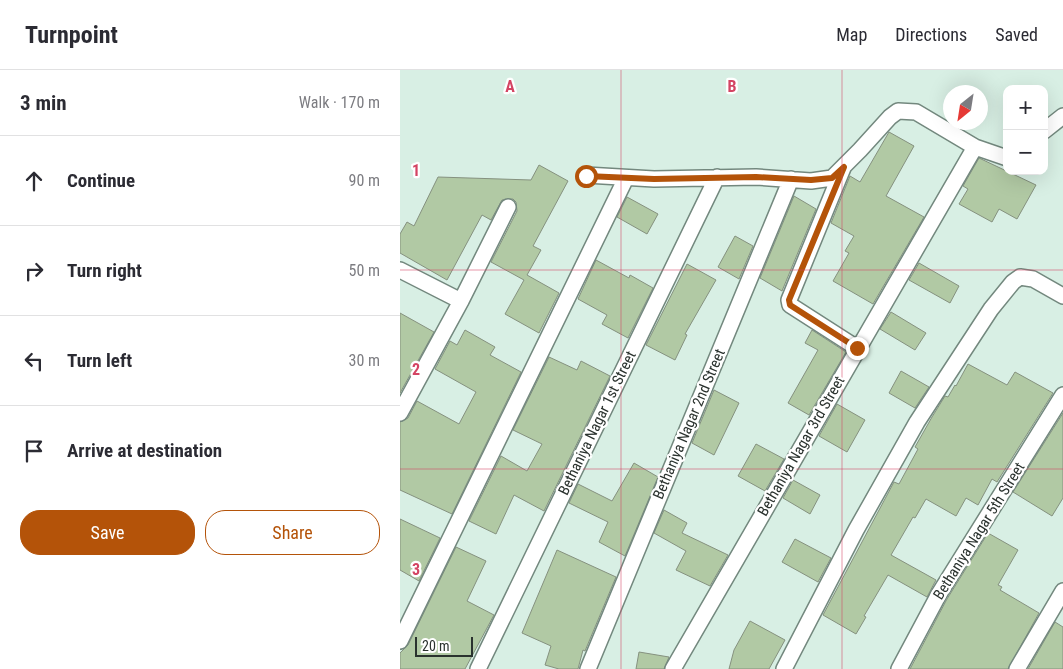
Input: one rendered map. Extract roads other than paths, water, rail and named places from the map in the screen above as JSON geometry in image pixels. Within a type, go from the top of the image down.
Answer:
[{"type":"street","points":[[586,176],[811,180],[832,178],[898,111],[916,112],[975,147],[1003,157]]},
{"type":"street","points":[[1045,130],[1063,116]]},
{"type":"street","name":"Bethaniya Nagar 3rd Street","points":[[673,669],[975,147]]},
{"type":"street","points":[[844,167],[789,300],[790,305],[857,348]]},
{"type":"street","name":"Bethaniya Nagar 1st Street","points":[[478,669],[717,177]]},
{"type":"street","points":[[400,640],[626,178]]},
{"type":"street","name":"Bethaniya Nagar 2nd Street","points":[[588,669],[791,179]]},
{"type":"street","points":[[400,413],[461,301],[508,207]]},
{"type":"street","points":[[400,270],[461,301]]},
{"type":"street","points":[[784,669],[856,530],[917,422],[991,310],[1013,282],[1020,278],[1033,279],[1063,296]]},
{"type":"street","name":"Bethaniya Nagar 5th Street","points":[[899,669],[939,594],[1063,395]]},
{"type":"street","points":[[1017,669],[1063,591]]}]
